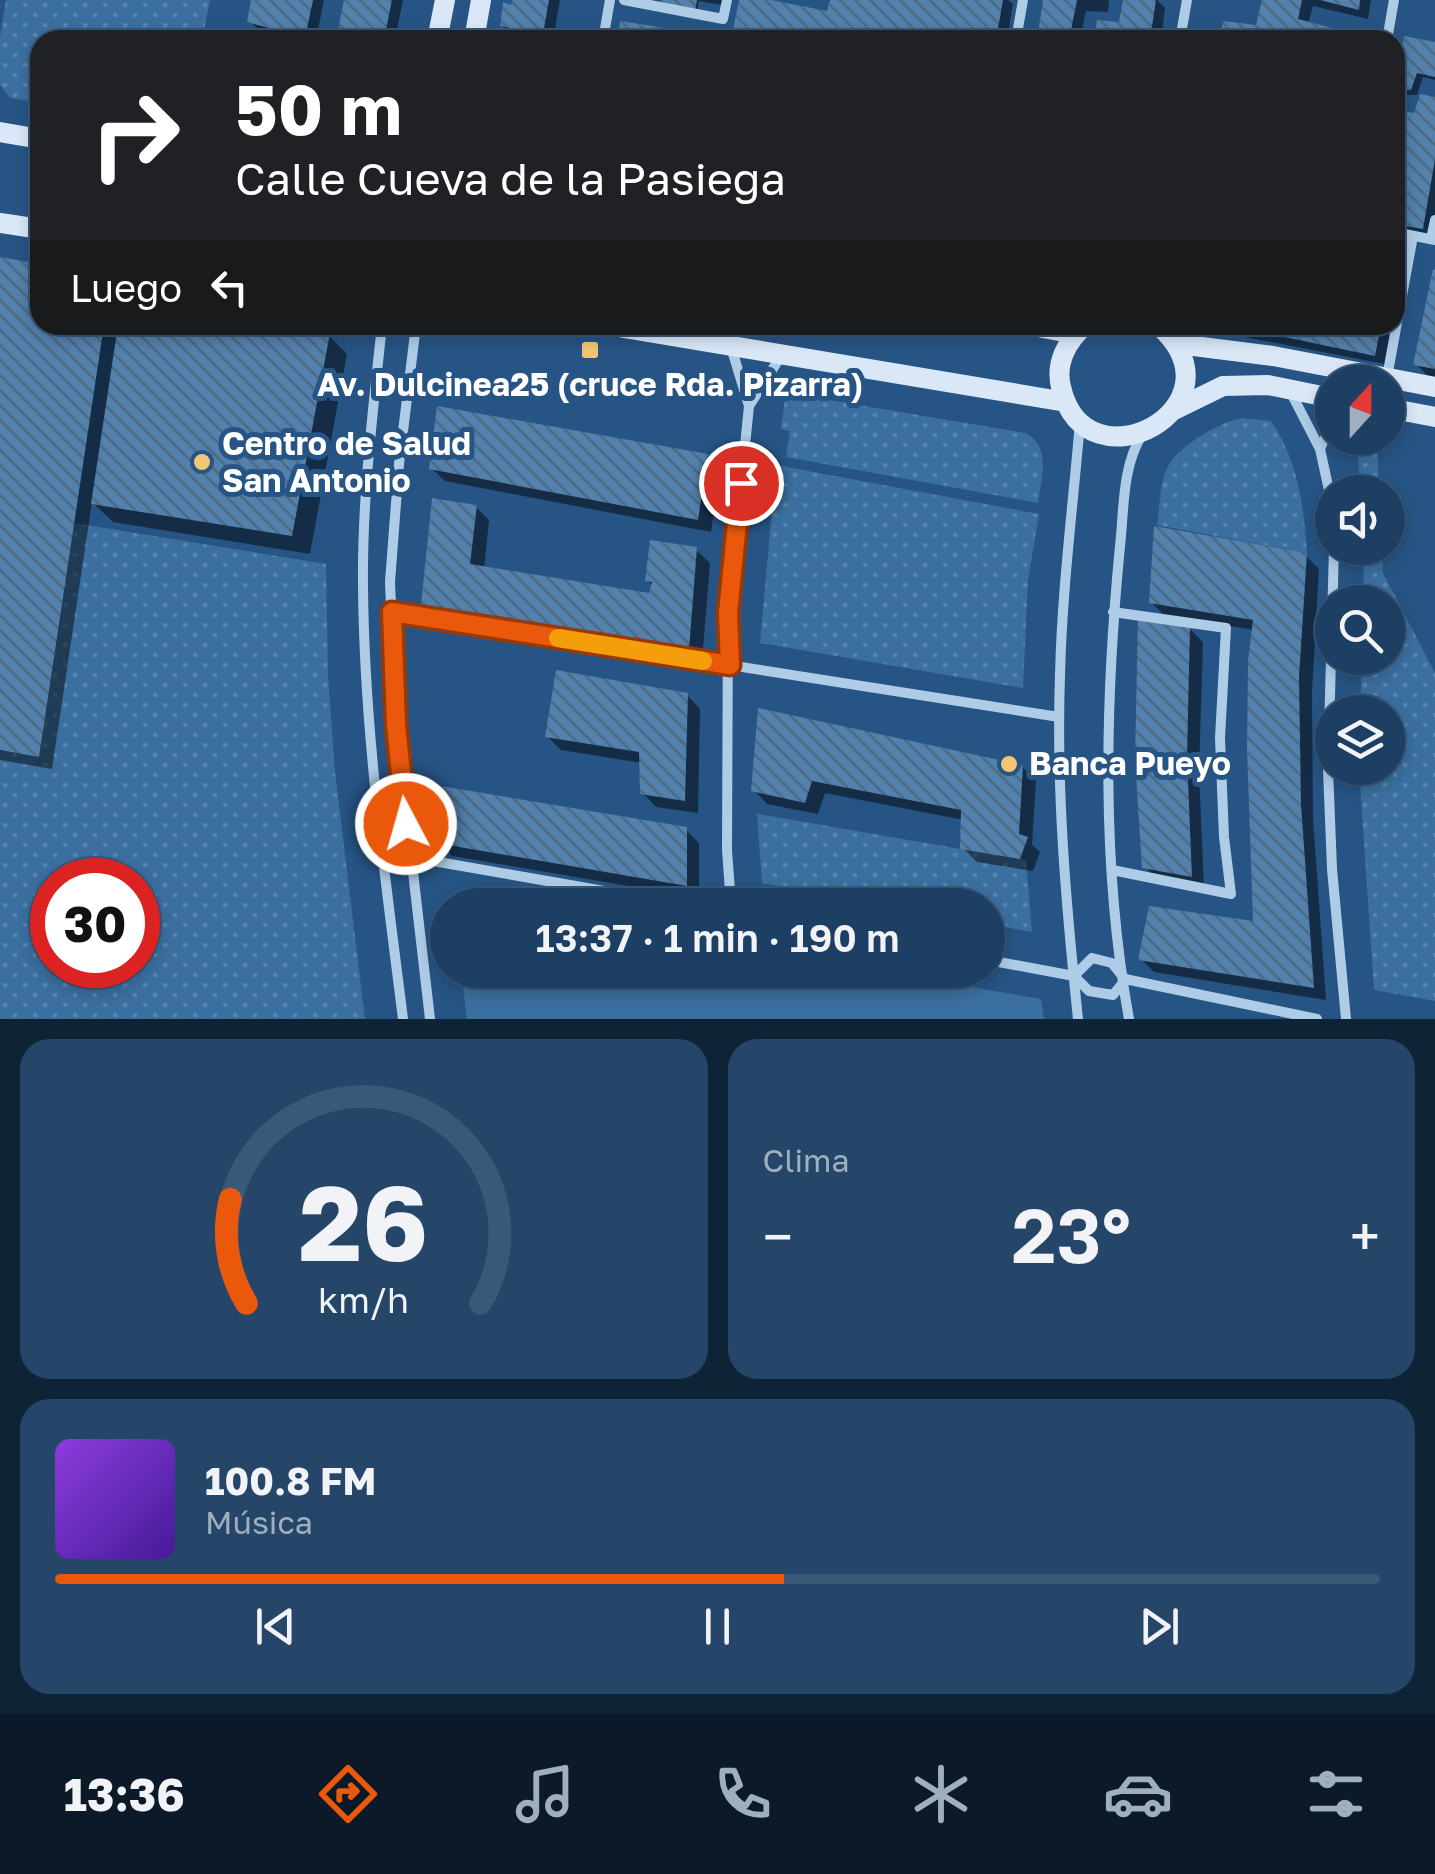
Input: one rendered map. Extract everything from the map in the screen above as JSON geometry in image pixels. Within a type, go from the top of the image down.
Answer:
[{"type":"main road","points":[[439,30],[444,0]]},
{"type":"main road","points":[[476,30],[481,0]]},
{"type":"main road","points":[[0,132],[30,137]]},
{"type":"main road","points":[[0,223],[30,228]]},
{"type":"main road","points":[[665,335],[1066,402]]},
{"type":"main road","points":[[1076,335],[1066,346],[1059,373],[1066,402],[1080,421],[1099,433],[1118,438],[1142,434],[1160,425],[1183,392],[1185,377],[1178,344],[1169,335]]},
{"type":"main road","points":[[1178,344],[1320,365]]},
{"type":"main road","points":[[1405,381],[1435,387]]},
{"type":"main road","points":[[1174,410],[1223,386],[1268,385],[1315,394]]},
{"type":"main road","points":[[1405,411],[1435,417]]},
{"type":"street","points":[[605,30],[610,0]]},
{"type":"street","points":[[624,0],[723,19],[726,0]]},
{"type":"street","points":[[1018,30],[1023,0]]},
{"type":"street","points":[[1182,30],[1187,0]]},
{"type":"street","points":[[1390,30],[1394,0]]},
{"type":"street","points":[[1405,234],[1433,240],[1435,220]]},
{"type":"street","points":[[1405,270],[1413,236]]},
{"type":"street","points":[[381,335],[363,581],[365,670],[378,822],[403,1019]]},
{"type":"street","points":[[415,335],[398,464],[390,582],[396,724],[430,1019]]},
{"type":"street","points":[[1389,365],[1393,335]]},
{"type":"street","points":[[730,346],[749,406],[728,613],[730,888]]},
{"type":"street","points":[[749,406],[782,355]]},
{"type":"street","points":[[1289,389],[1315,439]]},
{"type":"street","points":[[1078,1019],[1062,861],[1059,717],[1064,600],[1080,421]]},
{"type":"street","points":[[1129,1019],[1112,870],[1110,720],[1114,612],[1126,487],[1135,446],[1142,434]]},
{"type":"street","points":[[1334,565],[1328,768],[1332,869],[1346,1019]]},
{"type":"street","points":[[392,612],[1059,717]]},
{"type":"street","points":[[1112,870],[1231,894],[1220,738],[1226,628],[1114,612]]},
{"type":"street","points":[[410,856],[589,888]]},
{"type":"street","points":[[1074,976],[1092,958],[1112,962],[1125,979],[1317,1019]]},
{"type":"street","points":[[1005,963],[1074,976],[1089,991],[1113,995],[1125,979]]},
{"type":"shaded area","points":[[6,0],[210,0],[204,30],[30,30],[30,101],[10,98],[0,85],[0,38]]},
{"type":"shaded area","points":[[793,394],[1026,433],[1042,455],[1038,503],[786,457],[790,431],[781,429],[785,398]]},
{"type":"shaded area","points":[[1241,418],[1271,421],[1288,452],[1298,484],[1307,553],[1157,525],[1164,476],[1175,456],[1207,432]]},
{"type":"shaded area","points":[[1358,455],[1378,455],[1378,475],[1359,475]]},
{"type":"shaded area","points":[[776,465],[1039,514],[1028,580],[1023,688],[760,643]]},
{"type":"shaded area","points":[[74,523],[326,564],[335,772],[365,1019],[0,1019],[0,750],[39,757]]},
{"type":"shaded area","points":[[1364,565],[1383,565],[1389,585],[1363,585]]},
{"type":"shaded area","points":[[1405,615],[1435,673],[1435,1001],[1374,990],[1360,785],[1405,785],[1405,695],[1361,695],[1361,675],[1405,675]]},
{"type":"shaded area","points":[[757,814],[1026,860],[1032,932],[1005,927],[1005,888],[789,888],[762,883]]},
{"type":"shaded area","points":[[463,988],[978,988],[1041,999],[1044,1019],[467,1019]]},
{"type":"building","points":[[251,0],[313,0],[307,30],[276,30],[247,22]]},
{"type":"building","points":[[344,0],[392,0],[386,30],[338,30]]},
{"type":"building","points":[[512,0],[549,0],[544,30],[510,30],[500,26],[503,2],[511,5]]},
{"type":"building","points":[[661,0],[697,0],[695,11],[659,7]]},
{"type":"building","points":[[739,0],[771,0],[827,11],[830,0],[1003,0],[998,30],[733,30]]},
{"type":"building","points":[[1043,0],[1077,0],[1071,30],[1038,30]]},
{"type":"building","points":[[1123,0],[1156,0],[1152,30],[1096,30],[1097,20],[1119,22]]},
{"type":"building","points":[[1262,0],[1302,0],[1298,19],[1340,30],[1222,30],[1223,21],[1256,25]]},
{"type":"building","points":[[1320,0],[1360,0],[1359,10]]},
{"type":"building","points":[[620,21],[671,30],[619,30]]},
{"type":"building","points":[[1405,36],[1435,42],[1435,77],[1417,73],[1411,90],[1405,90]]},
{"type":"building","points":[[1420,94],[1435,97],[1435,159],[1423,229],[1405,226],[1405,112],[1414,113]]},
{"type":"building","points":[[0,257],[30,262],[30,335],[102,335],[39,757],[0,750]]},
{"type":"building","points":[[1435,270],[1435,369],[1413,365]]},
{"type":"building","name":"Centro de Salud San Antonio","points":[[116,335],[330,335],[292,536],[91,504]]},
{"type":"building","points":[[1275,335],[1379,335],[1375,356]]},
{"type":"building","points":[[437,406],[708,454],[698,520],[429,469]]},
{"type":"building","points":[[432,498],[477,505],[470,564],[649,593],[652,582],[645,581],[650,540],[697,547],[689,650],[421,605]]},
{"type":"building","points":[[1154,526],[1307,553],[1299,677],[1301,804],[1314,988],[1138,960],[1149,906],[1253,921],[1247,749],[1248,661],[1253,620],[1149,603]]},
{"type":"building","points":[[1138,616],[1190,626],[1187,757],[1192,877],[1142,868],[1135,759]]},
{"type":"building","points":[[556,670],[688,693],[685,801],[640,794],[639,752],[545,737]]},
{"type":"building","points":[[758,708],[1023,765],[1019,834],[1028,837],[1020,859],[960,849],[961,810],[812,781],[805,803],[751,791]]},
{"type":"building","points":[[435,785],[687,827],[687,886],[436,843]]},
{"type":"slow traffic","points":[[558,638],[703,661]]},
{"type":"place","name":"Av. Dulcinea25 (cruce Rda. Pizarra)","points":[[590,350]]},
{"type":"place","name":"Centro de Salud San Antonio","points":[[202,462]]},
{"type":"place","name":"Banca Pueyo","points":[[1009,764]]},
{"type":"route","points":[[406,824],[396,724],[392,612],[730,665],[728,613],[741,483]]}]
